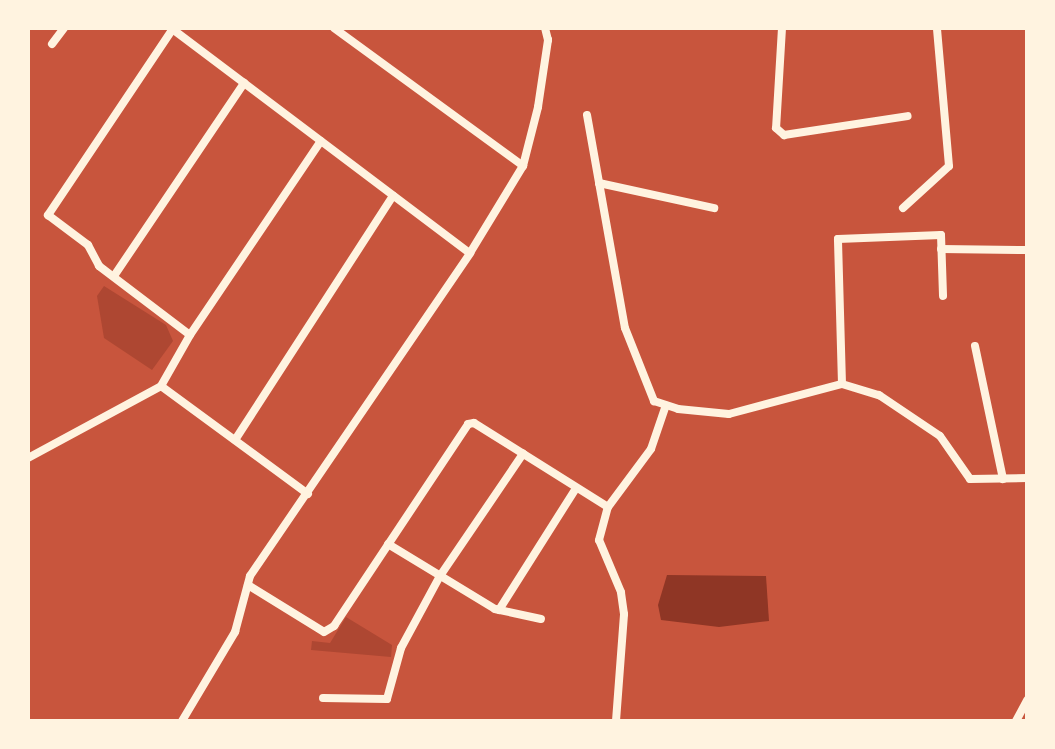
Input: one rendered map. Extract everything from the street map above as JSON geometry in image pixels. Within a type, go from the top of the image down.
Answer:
[{"type":"street","points":[[52,44],[64,28]]},
{"type":"street","points":[[334,28],[523,166]]},
{"type":"street","points":[[182,721],[235,632],[250,576],[470,253],[523,166],[538,107],[548,40],[545,28]]},
{"type":"street","points":[[782,28],[776,128],[784,135],[908,116]]},
{"type":"street","points":[[903,208],[949,166],[937,28]]},
{"type":"street","points":[[190,335],[99,266],[88,245],[48,215],[172,29],[470,253]]},
{"type":"street","points":[[114,276],[244,83]]},
{"type":"street","points":[[587,115],[625,328],[654,401],[729,414],[842,384],[879,395],[940,436],[970,479],[1027,478]]},
{"type":"street","points":[[28,458],[161,386],[190,335],[321,141]]},
{"type":"street","points":[[599,183],[714,208]]},
{"type":"street","points":[[235,440],[393,196]]},
{"type":"street","points":[[842,384],[838,239],[941,235],[943,296]]},
{"type":"street","points":[[941,249],[1027,250]]},
{"type":"street","points":[[975,346],[1003,479]]},
{"type":"street","points":[[161,386],[308,494]]},
{"type":"street","points":[[616,721],[624,614],[621,592],[599,540],[608,507],[651,449],[666,405]]},
{"type":"street","points":[[248,585],[324,632],[334,626],[468,424],[474,423],[608,507]]},
{"type":"street","points":[[323,698],[387,699],[401,648],[440,576],[523,454]]},
{"type":"street","points":[[499,610],[576,488]]},
{"type":"street","points":[[388,544],[499,610],[541,619]]},
{"type":"street","points":[[1016,721],[1027,700]]},
{"type":"shaded area","points":[[104,286],[166,325],[173,341],[152,370],[104,338],[97,296]]},
{"type":"shaded area","points":[[667,575],[766,576],[769,621],[719,627],[661,620],[658,605]]},
{"type":"shaded area","points":[[346,617],[392,645],[391,657],[311,650],[312,641],[330,643]]}]
